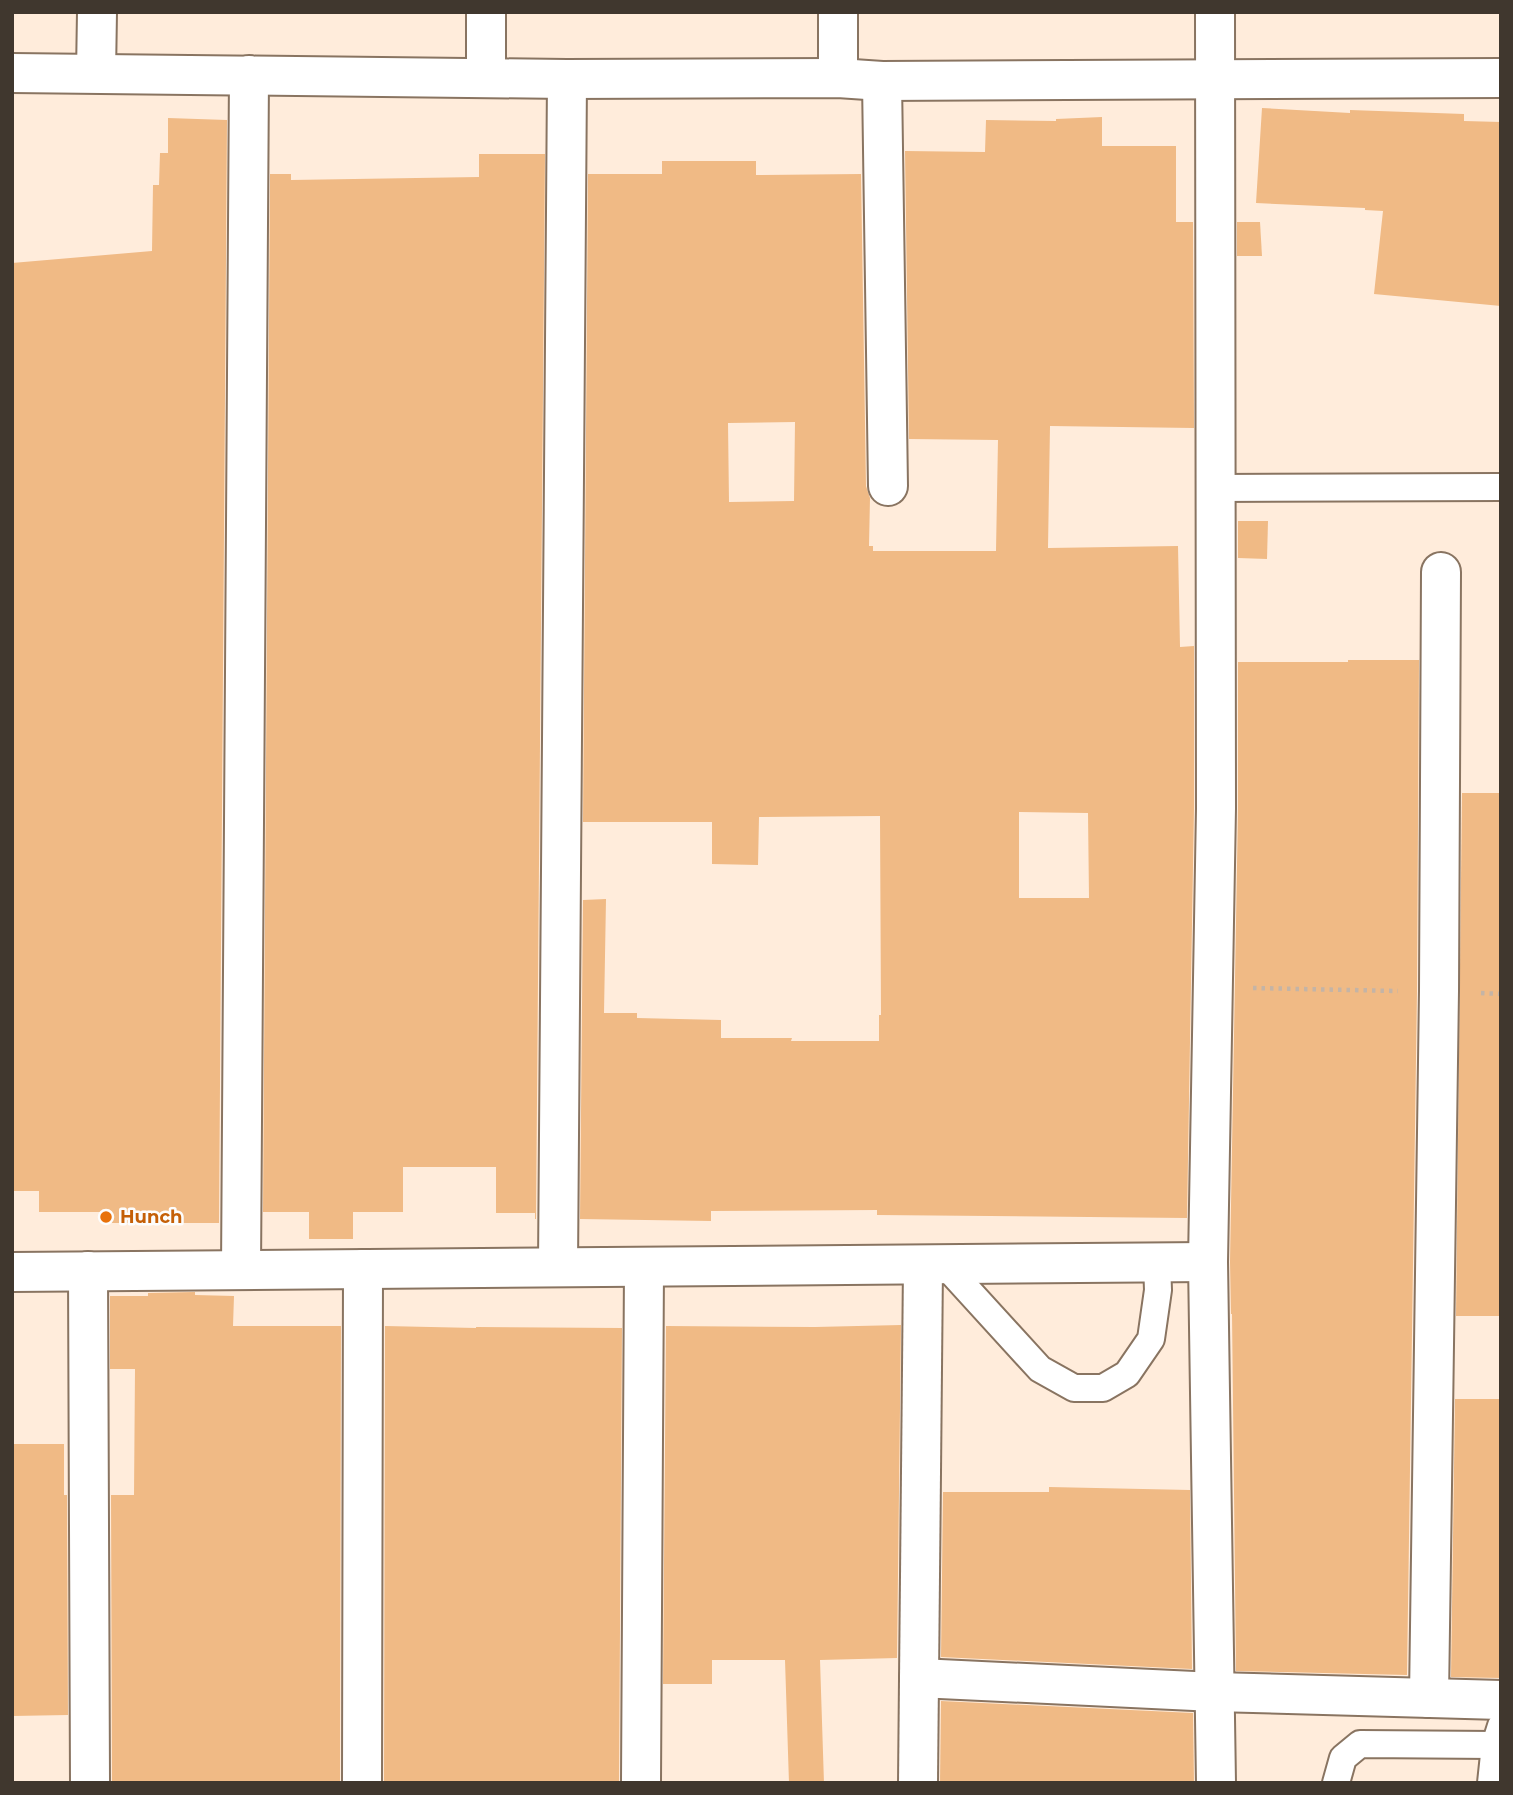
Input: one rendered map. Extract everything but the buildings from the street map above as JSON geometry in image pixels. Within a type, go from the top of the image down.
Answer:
[{"type":"street","points":[[96,73],[97,12]]},
{"type":"street","points":[[486,12],[486,78]]},
{"type":"street","points":[[838,12],[838,78]]},
{"type":"street","points":[[1215,12],[1216,808],[1208,1262],[1216,1783]]},
{"type":"street","points":[[12,73],[566,79],[838,78],[882,81],[1501,78]]},
{"type":"street","points":[[241,1270],[249,75]]},
{"type":"street","points":[[558,1268],[566,79]]},
{"type":"street","points":[[882,81],[888,486]]},
{"type":"street","points":[[1429,1698],[1439,992],[1441,572]]},
{"type":"street","points":[[12,1272],[1208,1262]]},
{"type":"street","points":[[918,1783],[919,1678],[934,1265]]},
{"type":"street","points":[[641,1783],[644,1267]]},
{"type":"street","points":[[362,1783],[363,1269]]},
{"type":"street","points":[[88,1271],[90,1783]]},
{"type":"street","points":[[919,1678],[1215,1692],[1501,1700]]},
{"type":"lane","points":[[1216,488],[1501,487]]},
{"type":"lane","points":[[934,1265],[1040,1369],[1074,1388],[1103,1388],[1127,1374],[1151,1339],[1158,1290],[1157,1263]]},
{"type":"lane","points":[[1336,1783],[1343,1758],[1360,1744],[1498,1735],[1491,1783]]},
{"type":"path","points":[[1213,987],[1501,994]]},
{"type":"place","name":"Hunch","points":[[106,1217]]}]
